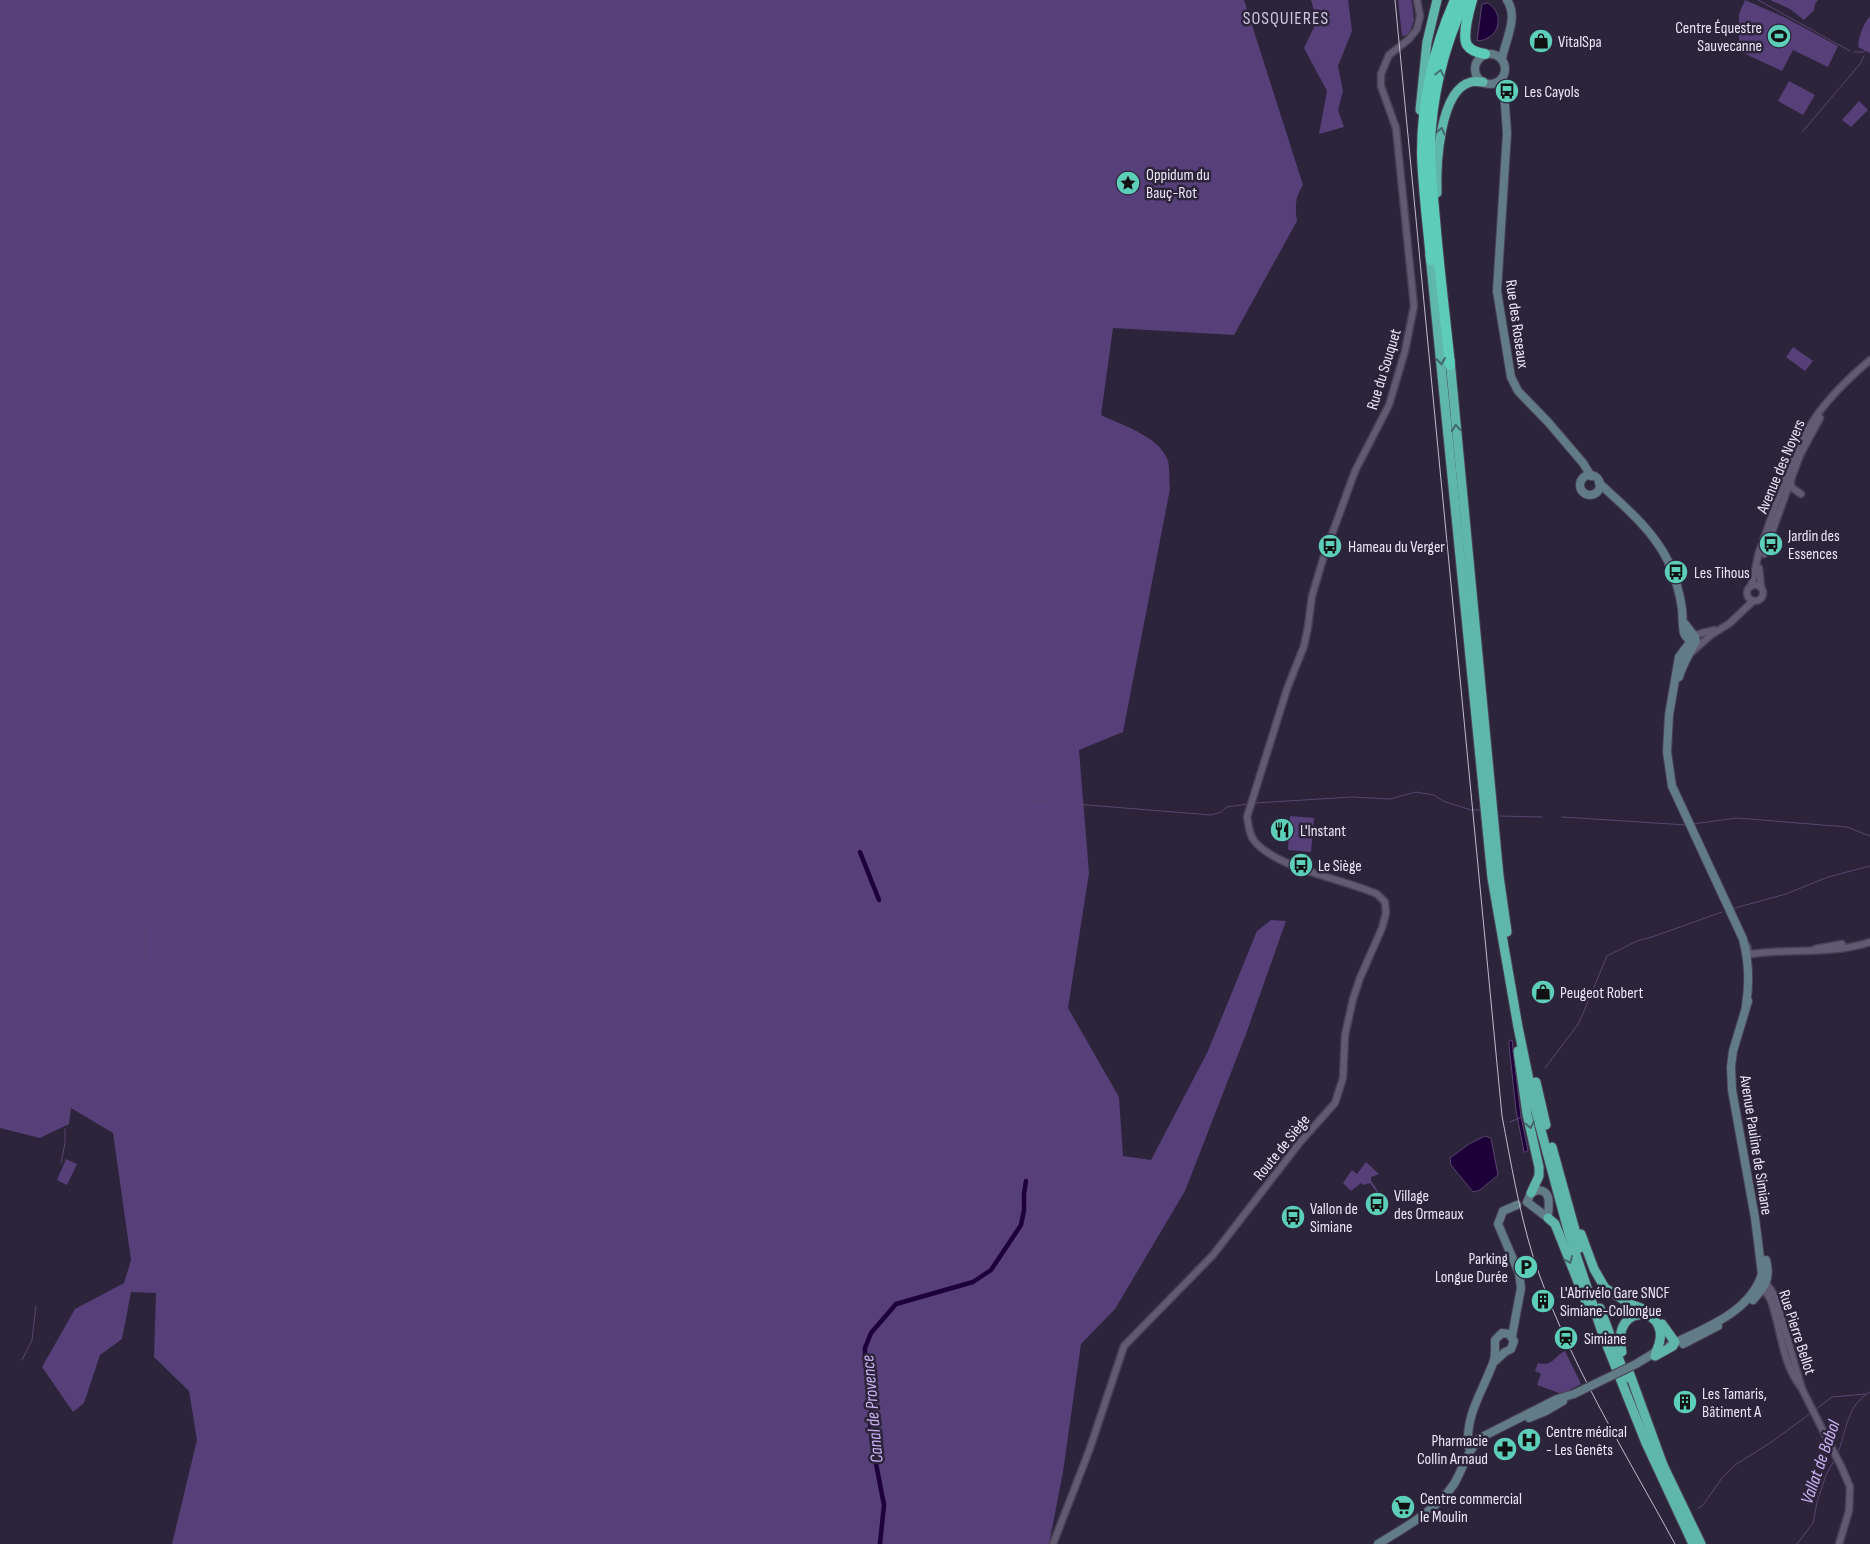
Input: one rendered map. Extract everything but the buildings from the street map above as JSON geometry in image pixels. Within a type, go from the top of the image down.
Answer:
[{"type":"highway","points":[[1431,260],[1424,226],[1419,156],[1423,76],[1437,0]]},
{"type":"highway","points":[[1455,0],[1435,52],[1422,151],[1492,878],[1534,1104],[1569,1234],[1604,1338],[1633,1412]]},
{"type":"highway","points":[[1465,0],[1455,22],[1445,53],[1432,115],[1430,148],[1439,264],[1503,907],[1531,1061],[1581,1253],[1649,1438],[1701,1544]]},
{"type":"highway","points":[[1472,0],[1466,43],[1472,50],[1490,54]]},
{"type":"highway","points":[[1450,365],[1439,236],[1436,173],[1438,144],[1448,108],[1462,86],[1472,81],[1487,83]]},
{"type":"highway","points":[[1502,937],[1527,1114],[1539,1166],[1539,1176],[1531,1193]]},
{"type":"highway","points":[[1563,1186],[1599,1280],[1605,1288],[1658,1319],[1675,1342],[1673,1346],[1655,1354]]},
{"type":"highway","points":[[1548,1218],[1555,1224],[1587,1306],[1693,1544]]},
{"type":"highway","points":[[1655,1354],[1660,1343],[1661,1330],[1656,1321],[1646,1315],[1634,1315],[1625,1321],[1620,1330],[1619,1342],[1622,1354],[1668,1476]]},
{"type":"main road","points":[[1487,83],[1500,80],[1505,69],[1502,60],[1504,45],[1513,20],[1512,10],[1507,0]]},
{"type":"main road","points":[[1504,45],[1478,61],[1475,70],[1479,79],[1487,83],[1504,98]]},
{"type":"main road","points":[[1490,54],[1502,60]]},
{"type":"main road","name":"Rue des Roseaux","points":[[1503,77],[1507,133],[1497,290],[1511,378],[1518,391],[1548,422],[1586,468],[1588,476]]},
{"type":"main road","name":"Rue des Roseaux","points":[[1588,476],[1596,478],[1601,487],[1646,529],[1655,540],[1667,560],[1679,592],[1685,635],[1696,641]]},
{"type":"main road","name":"Rue des Roseaux","points":[[1588,476],[1580,484],[1584,493],[1590,495],[1601,487]]},
{"type":"main road","name":"Avenue Pauline de Simiane","points":[[1669,715],[1681,670],[1688,657],[1688,652],[1696,641]]},
{"type":"main road","name":"Avenue Pauline de Simiane","points":[[1696,641],[1679,657],[1669,715],[1667,752],[1672,786],[1750,953]]},
{"type":"main road","name":"Avenue Pauline de Simiane","points":[[1731,910],[1741,924],[1750,953],[1753,977],[1751,992],[1733,1051],[1731,1067],[1732,1090],[1758,1231],[1763,1286]]},
{"type":"main road","points":[[1508,1335],[1520,1296],[1519,1273],[1498,1224],[1503,1211],[1522,1204],[1531,1193],[1538,1190],[1543,1190],[1547,1194],[1549,1201],[1548,1218],[1522,1204]]},
{"type":"main road","points":[[1675,1342],[1732,1313],[1763,1286]]},
{"type":"main road","points":[[1505,1426],[1546,1411],[1574,1394],[1655,1354],[1706,1333],[1745,1309],[1763,1286]]},
{"type":"main road","points":[[1374,1543],[1435,1504],[1453,1485],[1473,1442],[1469,1430],[1476,1399],[1494,1362],[1496,1338],[1508,1335]]},
{"type":"main road","points":[[1494,1362],[1513,1347],[1514,1341],[1508,1335]]},
{"type":"main road","points":[[1496,1346],[1505,1352]]},
{"type":"main road","points":[[1397,1530],[1448,1486],[1463,1452],[1473,1442],[1557,1399],[1574,1394]]},
{"type":"main road","points":[[1528,1413],[1534,1413],[1545,1408]]},
{"type":"street","name":"Rue du Souquet","points":[[1252,804],[1287,689],[1304,646],[1312,596],[1321,566],[1355,471],[1389,405],[1405,351],[1414,306],[1396,128],[1380,86],[1381,74],[1388,55],[1412,37],[1418,25],[1419,9],[1416,0]]},
{"type":"street","name":"Avenue des Noyers","points":[[1751,586],[1758,558],[1790,476],[1820,418],[1859,370],[1870,360]]},
{"type":"street","name":"Avenue des Noyers","points":[[1761,586],[1759,566],[1783,501],[1789,493],[1790,476]]},
{"type":"street","points":[[1789,493],[1801,494],[1791,487],[1790,476]]},
{"type":"street","points":[[1696,641],[1698,634],[1723,628],[1738,615],[1753,601],[1759,600],[1763,596],[1764,591],[1761,586],[1756,584],[1747,590],[1748,595],[1738,615]]},
{"type":"street","points":[[1748,595],[1753,601]]},
{"type":"street","name":"Route de Siège","points":[[1053,1544],[1089,1450],[1124,1346],[1214,1255],[1302,1141],[1332,1107],[1338,1096],[1342,1078],[1345,1035],[1353,999],[1382,928],[1386,913],[1385,902],[1377,894],[1367,890],[1282,862],[1257,844],[1250,832],[1247,818],[1252,804]]},
{"type":"street","points":[[1750,953],[1808,952],[1826,946],[1842,946],[1870,941]]},
{"type":"street","name":"Rue Pierre Bellot","points":[[1763,1286],[1765,1296],[1771,1300],[1785,1352],[1795,1380],[1814,1411],[1850,1487],[1848,1511],[1839,1544]]},
{"type":"street","name":"Rue Pierre Bellot","points":[[1763,1286],[1775,1296],[1802,1389]]},
{"type":"shaded area","points":[[0,0],[1244,0],[1303,185],[1296,202],[1297,221],[1234,335],[1113,328],[1101,415],[1139,432],[1149,438],[1164,452],[1169,467],[1170,489],[1123,732],[1079,750],[1089,873],[1068,1008],[1119,1097],[1123,1156],[1151,1160],[1208,1051],[1257,931],[1271,920],[1286,921],[1246,1034],[1185,1191],[1115,1309],[1081,1344],[1063,1472],[1049,1544],[172,1544],[197,1440],[189,1391],[154,1357],[156,1293],[131,1292],[122,1339],[100,1355],[84,1403],[73,1412],[42,1367],[75,1309],[124,1283],[131,1260],[113,1133],[71,1108],[69,1124],[40,1138],[0,1128]]},
{"type":"shaded area","points":[[1311,0],[1348,0],[1352,31],[1338,66],[1343,91],[1338,110],[1344,127],[1319,134],[1327,91],[1304,48],[1317,21]]},
{"type":"shaded area","points":[[1398,0],[1411,0],[1412,3],[1414,20],[1409,35],[1402,36]]},
{"type":"shaded area","name":"Centre Équestre Sauvecanne","points":[[1745,0],[1784,17],[1838,46],[1828,67],[1793,50],[1782,71],[1739,51],[1739,14]]},
{"type":"shaded area","points":[[1770,0],[1818,0],[1814,10],[1804,20],[1790,9]]},
{"type":"shaded area","points":[[1488,3],[1497,14],[1498,26],[1491,36],[1485,40],[1477,41],[1482,4]]},
{"type":"shaded area","points":[[1870,16],[1870,53],[1858,47],[1862,30]]},
{"type":"shaded area","points":[[1789,81],[1815,95],[1803,115],[1778,101]]},
{"type":"shaded area","points":[[1859,101],[1868,110],[1851,127],[1842,120]]},
{"type":"shaded area","points":[[1793,347],[1813,361],[1805,371],[1786,357]]},
{"type":"shaded area","points":[[1290,816],[1314,818],[1311,852],[1288,850]]},
{"type":"shaded area","points":[[1512,1040],[1521,1117],[1528,1150],[1526,1152],[1524,1152],[1516,1110],[1509,1045],[1509,1041]]},
{"type":"shaded area","points":[[1485,1136],[1491,1138],[1498,1175],[1480,1190],[1473,1192],[1451,1165],[1450,1158],[1469,1144]]},
{"type":"shaded area","points":[[66,1159],[77,1164],[67,1185],[57,1180]]},
{"type":"shaded area","points":[[1366,1162],[1379,1174],[1371,1177],[1371,1181],[1379,1195],[1370,1183],[1363,1185],[1361,1183],[1351,1191],[1343,1183],[1352,1170],[1357,1174]]},
{"type":"shaded area","points":[[1565,1351],[1581,1384],[1562,1394],[1537,1385],[1541,1374],[1535,1371],[1538,1363],[1547,1364]]},
{"type":"waterway","points":[[1758,0],[1850,51]]},
{"type":"waterway","points":[[1854,52],[1864,52],[1867,49]]},
{"type":"waterway","points":[[1803,131],[1860,64],[1864,56]]},
{"type":"waterway","points":[[1255,803],[1352,797],[1390,799],[1416,792],[1434,795],[1443,801],[1471,810],[1481,810]]},
{"type":"waterway","points":[[1026,800],[1211,815],[1221,812],[1227,807],[1249,804]]},
{"type":"waterway","points":[[1500,816],[1542,817]]},
{"type":"waterway","points":[[1562,817],[1686,825]]},
{"type":"waterway","points":[[1692,824],[1737,818],[1847,827],[1870,836]]},
{"type":"waterway","name":"Canal de Provence","points":[[860,852],[879,900]]},
{"type":"waterway","points":[[146,963],[145,933],[149,896],[147,866]]},
{"type":"waterway","points":[[1735,908],[1786,894],[1828,877],[1870,866]]},
{"type":"waterway","points":[[1545,1068],[1579,1023],[1607,956],[1637,941],[1722,912]]},
{"type":"waterway","points":[[75,1092],[99,1073],[108,1062],[136,1006],[146,969]]},
{"type":"waterway","points":[[67,1125],[67,1104],[69,1101]]},
{"type":"waterway","points":[[1510,1122],[1522,1117]]},
{"type":"waterway","points":[[61,1163],[65,1143],[65,1129]]},
{"type":"waterway","name":"Canal de Provence","points":[[880,1544],[884,1505],[872,1443],[870,1423],[872,1404],[865,1362],[865,1348],[871,1333],[896,1304],[973,1282],[991,1270],[1021,1225],[1026,1181]]},
{"type":"waterway","points":[[22,1360],[32,1340],[36,1306]]},
{"type":"waterway","name":"Vallat de Babol","points":[[1838,1453],[1852,1411],[1862,1397],[1870,1392]]},
{"type":"waterway","points":[[1816,1409],[1832,1397],[1865,1394]]},
{"type":"waterway","points":[[1698,1508],[1703,1505],[1722,1478],[1735,1465],[1770,1443],[1811,1413]]},
{"type":"waterway","name":"Vallat de Babol","points":[[1797,1544],[1813,1523],[1817,1502],[1826,1475],[1835,1459]]},
{"type":"railway","points":[[1395,0],[1502,1116],[1524,1222],[1546,1294],[1597,1403],[1675,1544]]},
{"type":"place","name":"Centre Équestre Sauvecanne","points":[[1779,36]]},
{"type":"place","name":"VitalSpa","points":[[1541,41]]},
{"type":"place","name":"Les Cayols","points":[[1507,91]]},
{"type":"place","name":"Oppidum du Bauç-Rot","points":[[1128,183]]},
{"type":"place","name":"Jardin des Essences","points":[[1771,544]]},
{"type":"place","name":"Hameau du Verger","points":[[1330,546]]},
{"type":"place","name":"Les Tihous","points":[[1676,572]]},
{"type":"place","name":"L'Instant","points":[[1282,830]]},
{"type":"place","name":"Le Siège","points":[[1301,865]]},
{"type":"place","name":"Peugeot Robert","points":[[1543,992]]},
{"type":"place","name":"Village des Ormeaux","points":[[1377,1204]]},
{"type":"place","name":"Vallon de Simiane","points":[[1293,1217]]},
{"type":"place","name":"Parking Longue Durée","points":[[1526,1267]]},
{"type":"place","name":"L'Abrivélo Gare SNCF Simiane-Collongue","points":[[1543,1301]]},
{"type":"place","name":"Simiane","points":[[1566,1338]]},
{"type":"place","name":"Les Tamaris, Bâtiment A","points":[[1685,1402]]},
{"type":"place","name":"Centre médical - Les Genêts","points":[[1529,1440]]},
{"type":"place","name":"Pharmacie Collin Arnaud","points":[[1505,1449]]},
{"type":"place","name":"Centre commercial le Moulin","points":[[1403,1507]]},
{"type":"district","name":"SOSQUIERES","points":[[1286,18]]}]
